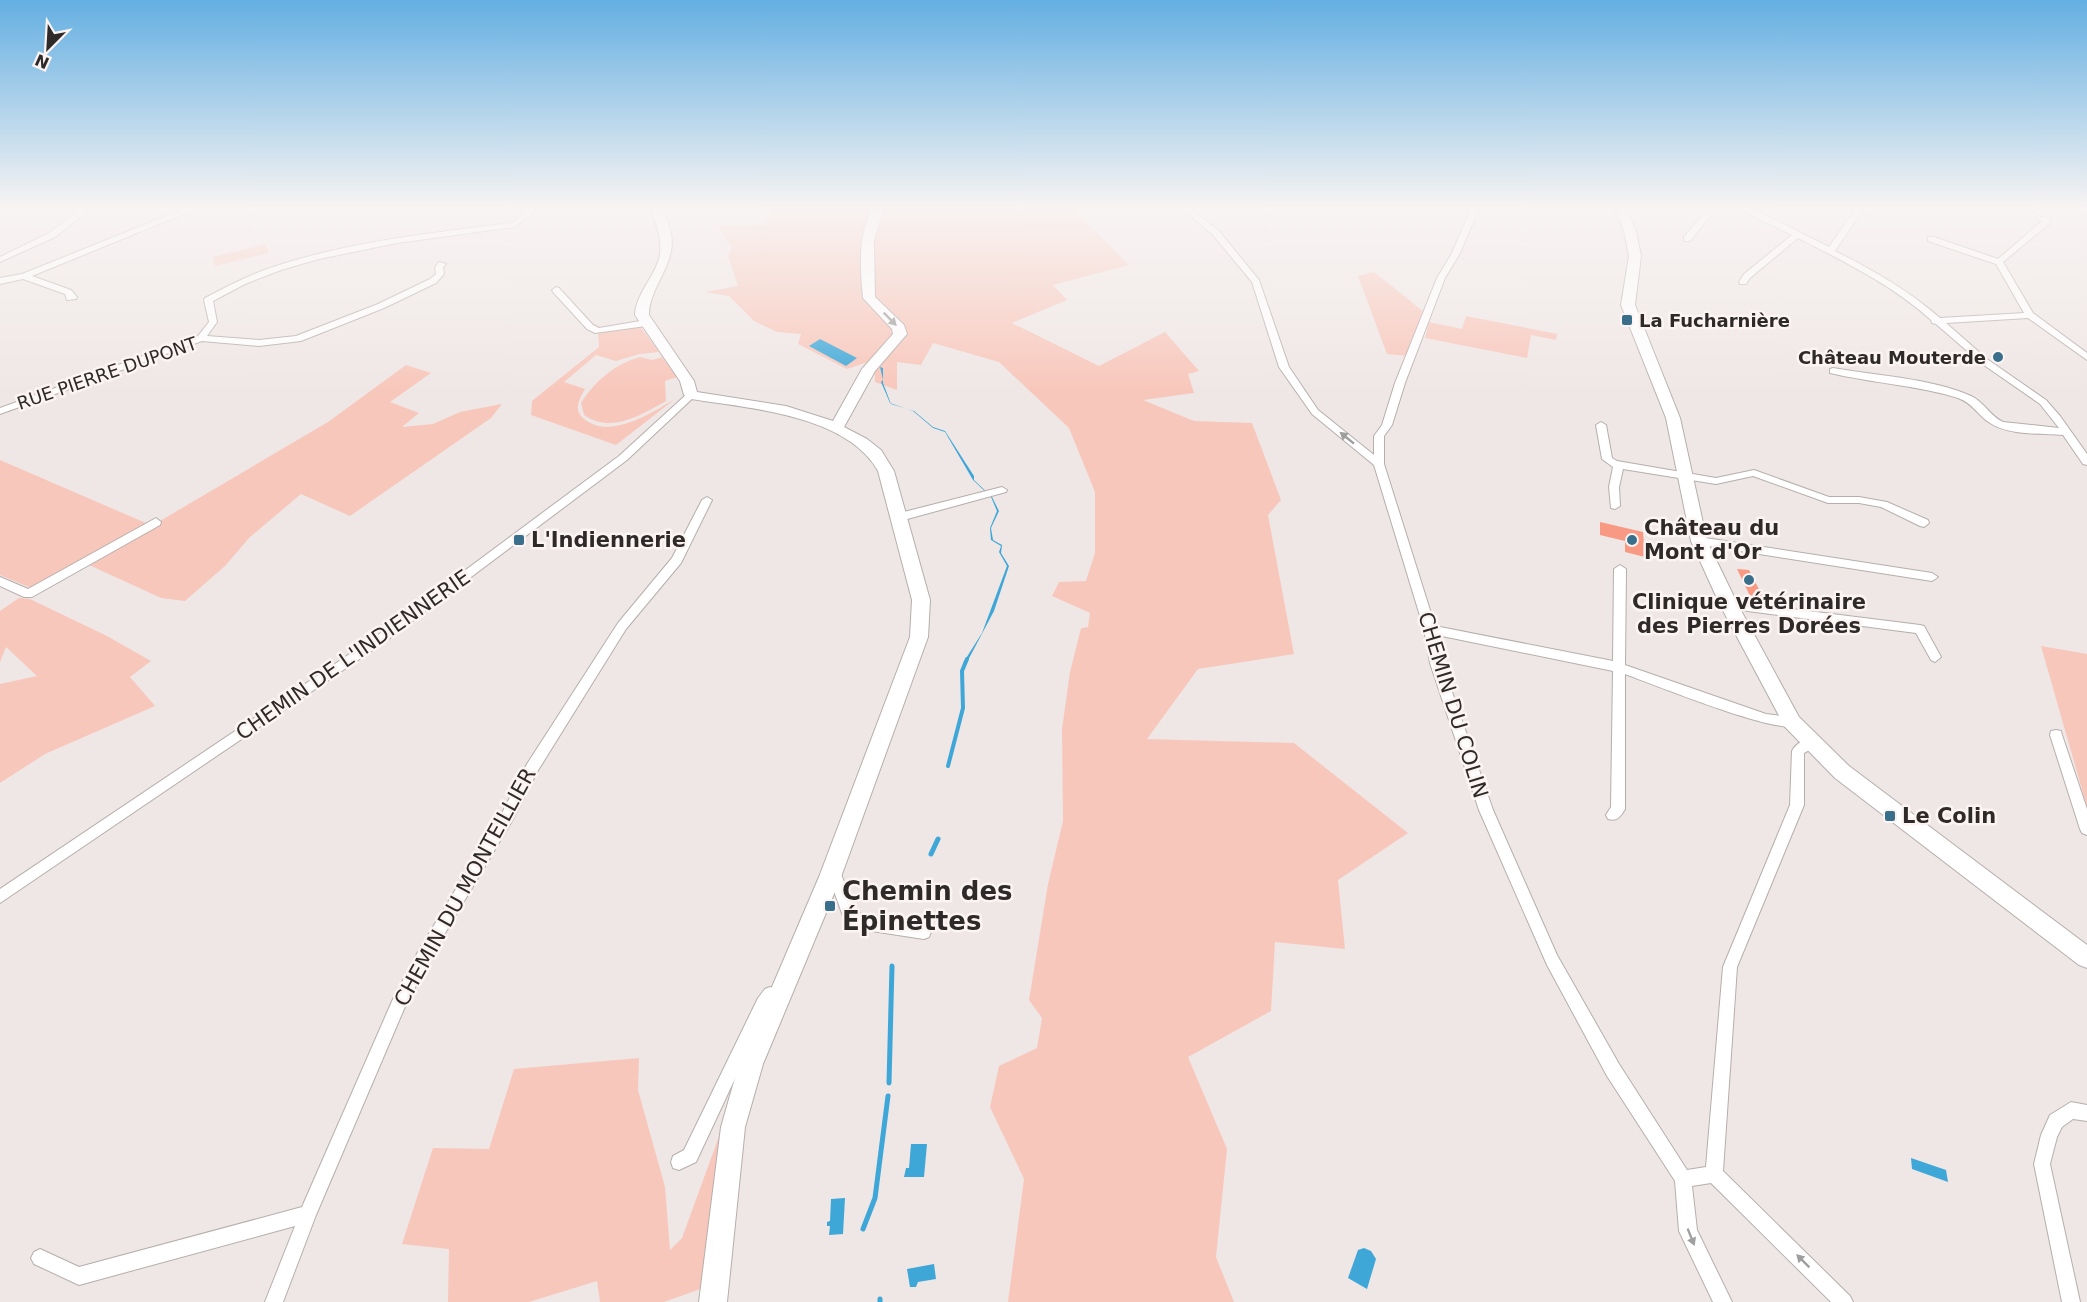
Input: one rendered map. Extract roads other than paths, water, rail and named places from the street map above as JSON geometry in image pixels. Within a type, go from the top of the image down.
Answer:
[{"type":"street","points":[[0,281],[24,276],[42,269]]},
{"type":"street","points":[[201,338],[213,322],[208,300],[241,282],[283,269]]},
{"type":"street","name":"RUE PIERRE DUPONT","points":[[0,411],[201,338],[258,343],[298,339],[381,306],[434,281],[440,274],[439,269]]},
{"type":"street","points":[[659,269],[642,305],[642,315],[687,381],[691,395],[804,414],[862,442],[876,453],[886,471],[921,600],[919,637],[830,877],[751,1064],[733,1127],[713,1302]]},
{"type":"street","points":[[836,429],[869,369],[900,334],[899,328],[869,298],[867,269]]},
{"type":"street","points":[[1245,269],[1256,282],[1284,367],[1315,412],[1379,464]]},
{"type":"street","name":"CHEMIN DU COLIN","points":[[1447,269],[1400,383],[1387,425],[1379,436],[1379,464],[1430,629],[1436,663],[1486,810],[1552,960],[1613,1070],[1683,1179]]},
{"type":"street","points":[[1635,269],[1627,294],[1628,305],[1673,418],[1699,541],[1729,605],[1792,723],[1842,772],[2087,958]]},
{"type":"street","points":[[1743,282],[1756,269]]},
{"type":"street","points":[[1861,269],[1905,294],[1984,361],[2043,402],[2087,462]]},
{"type":"street","points":[[2003,269],[2030,315],[2087,357]]},
{"type":"street","points":[[24,276],[68,292],[72,297],[70,298]]},
{"type":"street","points":[[556,290],[590,327],[598,331],[646,323]]},
{"type":"street","points":[[1935,321],[2030,315]]},
{"type":"street","points":[[1833,371],[1947,392],[1968,399],[1981,407],[1992,420],[2002,425],[2066,432]]},
{"type":"street","name":"CHEMIN DE L'INDIENNERIE","points":[[0,897],[382,638],[623,458],[691,395]]},
{"type":"street","points":[[1601,425],[1607,459],[1619,465],[1716,481],[1754,473],[1828,500],[1859,500],[1882,504],[1924,524]]},
{"type":"street","points":[[1615,506],[1614,487],[1619,465]]},
{"type":"street","points":[[900,517],[993,493]]},
{"type":"street","name":"CHEMIN DU MONTEILLIER","points":[[274,1302],[308,1214],[398,1004],[424,955],[507,817],[532,768],[622,626],[677,560],[707,500]]},
{"type":"street","points":[[0,580],[28,594],[156,522]]},
{"type":"street","points":[[1699,541],[1932,577]]},
{"type":"street","points":[[1613,815],[1618,809],[1620,569]]},
{"type":"street","points":[[1729,605],[1920,629],[1935,657]]},
{"type":"street","points":[[1430,629],[1618,667],[1766,719],[1792,723]]},
{"type":"street","points":[[2056,735],[2087,829]]},
{"type":"street","points":[[1812,742],[1798,751],[1797,805],[1730,967],[1714,1174],[1844,1302]]},
{"type":"street","points":[[830,877],[836,878],[849,914],[865,923],[924,932]]},
{"type":"street","points":[[680,1162],[690,1156],[762,1003],[770,994],[778,996]]},
{"type":"street","points":[[2071,1302],[2042,1164],[2049,1135],[2056,1121],[2071,1110],[2087,1113]]},
{"type":"street","points":[[1714,1174],[1683,1179],[1688,1231],[1723,1302]]},
{"type":"street","points":[[40,1258],[79,1276],[308,1214]]},
{"type":"water","points":[[820,339],[857,358],[846,366],[809,346]]},
{"type":"water","points":[[883,380],[883,383],[891,403],[881,382]]},
{"type":"water","points":[[906,409],[914,411],[933,427],[945,431],[974,476],[974,480],[992,497],[999,511],[991,528],[993,540],[1002,545],[1001,553],[1009,566],[994,611],[966,664],[963,663],[982,633],[1007,566],[999,552],[1001,546],[991,540],[990,528],[997,511],[991,497],[973,480],[945,432],[933,428],[913,411]]},
{"type":"water","points":[[911,1144],[927,1144],[924,1177],[904,1177],[906,1168],[909,1168]]},
{"type":"water","points":[[1911,1158],[1946,1170],[1948,1182],[1912,1169]]},
{"type":"water","points":[[845,1198],[843,1234],[829,1235],[830,1226],[827,1226],[827,1222],[830,1221],[831,1199]]},
{"type":"water","points":[[1364,1248],[1371,1251],[1376,1259],[1367,1289],[1348,1278],[1358,1250]]},
{"type":"water","points":[[934,1264],[936,1279],[918,1282],[916,1287],[910,1287],[907,1269]]},
{"type":"waterway","points":[[948,766],[963,708],[962,671],[967,659]]},
{"type":"waterway","points":[[931,854],[938,839]]},
{"type":"waterway","points":[[889,1083],[892,966]]},
{"type":"waterway","points":[[863,1229],[875,1198],[888,1096]]},
{"type":"place","name":"La Fucharnière","points":[[1627,320]]},
{"type":"place","name":"Château Mouterde","points":[[1998,357]]},
{"type":"place","name":"L'Indiennerie","points":[[519,540]]},
{"type":"place","name":"Château du Mont d'Or","points":[[1632,540]]},
{"type":"place","name":"Clinique vétérinaire des Pierres Dorées","points":[[1749,580]]},
{"type":"place","name":"Le Colin","points":[[1890,816]]},
{"type":"place","name":"Chemin des Épinettes","points":[[830,906]]}]
